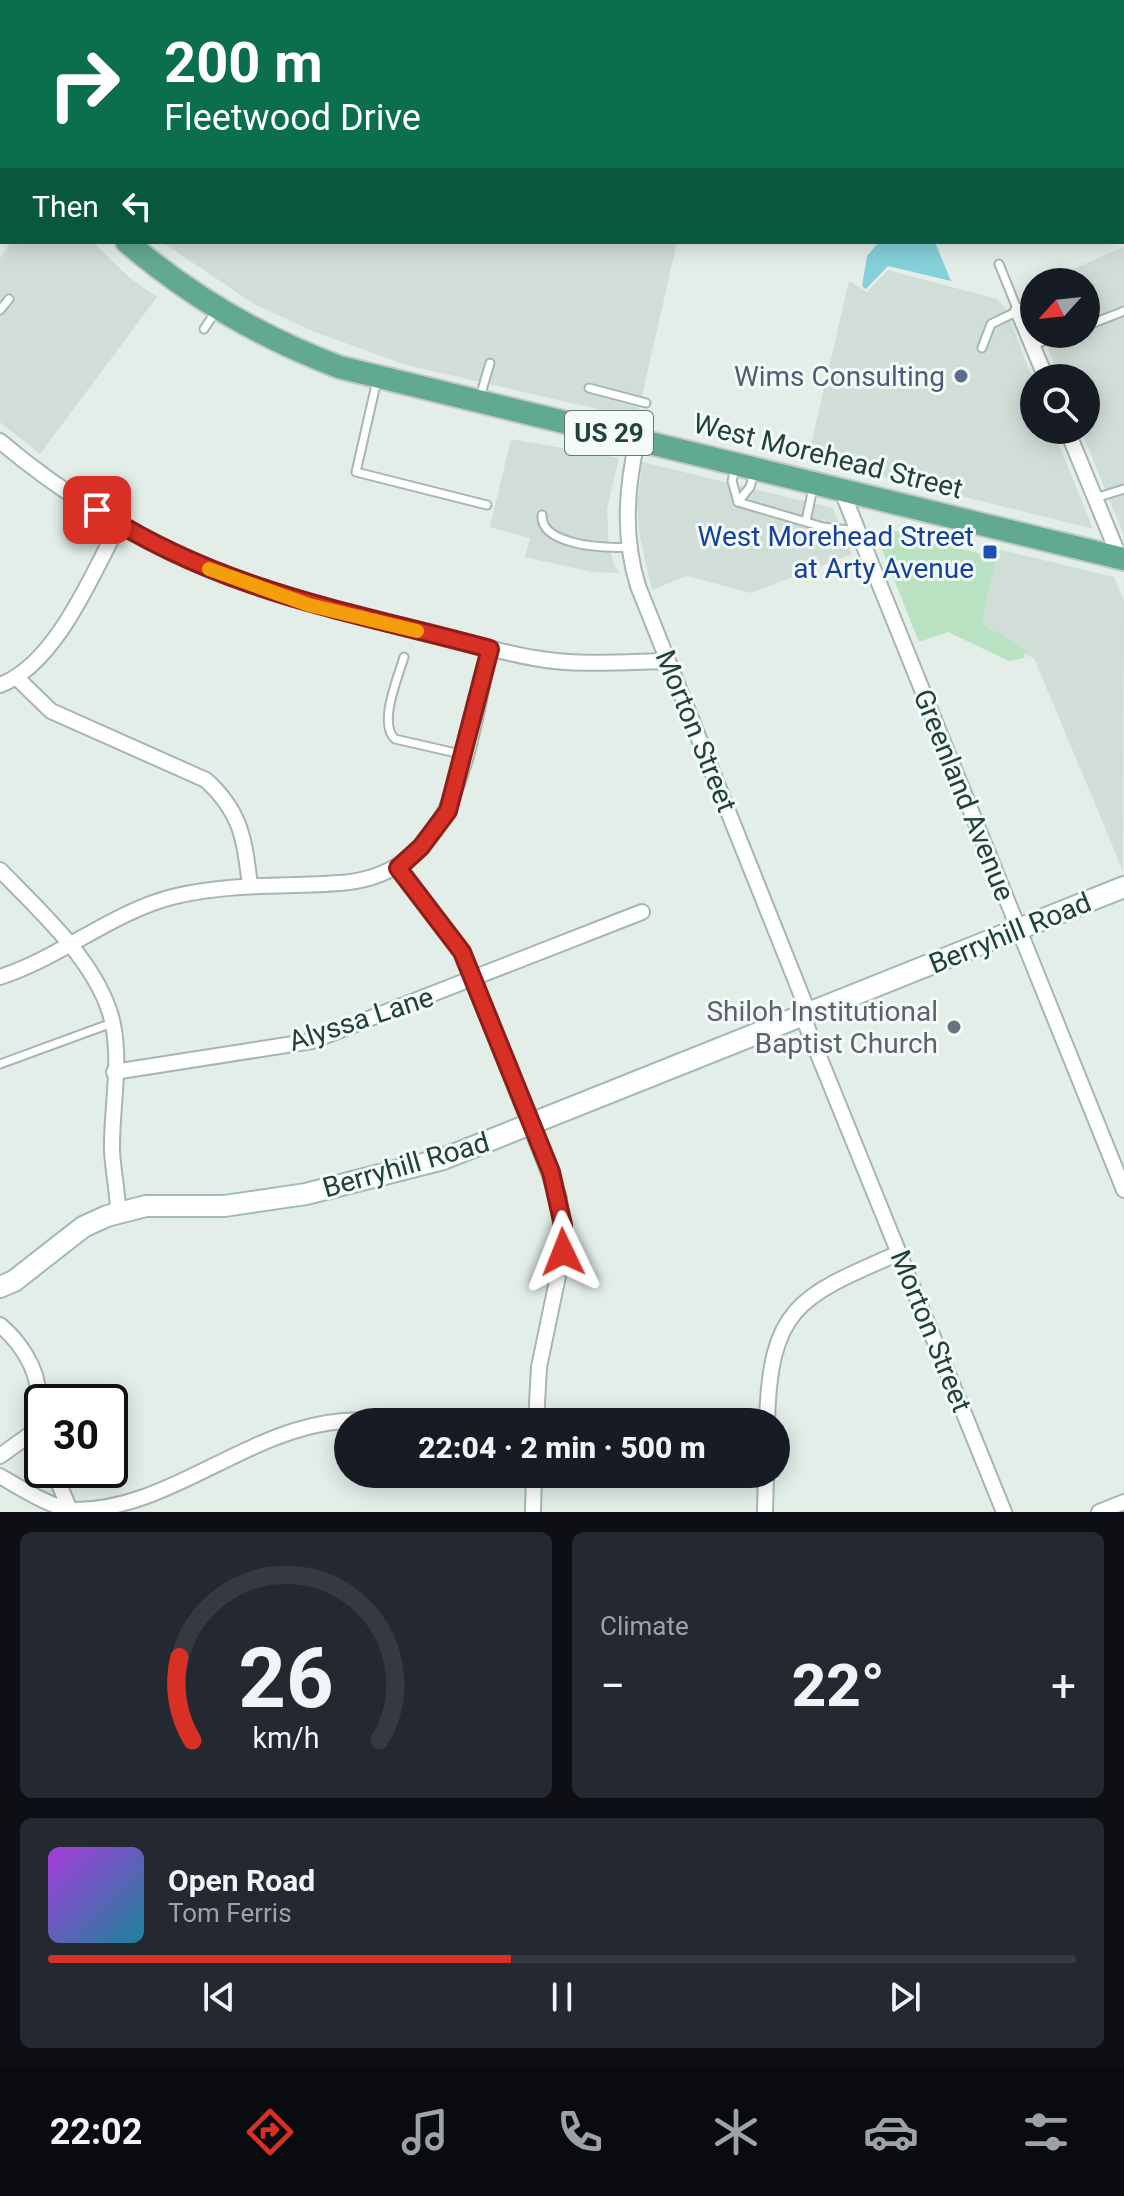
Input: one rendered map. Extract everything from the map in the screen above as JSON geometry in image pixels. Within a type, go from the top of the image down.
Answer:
[{"type":"main road","name":"West Morehead Street","points":[[129,244],[171,279],[217,309],[296,351],[377,378],[814,482],[1122,562]]},
{"type":"street","points":[[1018,311],[1020,316]]},
{"type":"street","points":[[0,441],[119,524],[202,566],[309,605],[535,659],[580,663],[668,661]]},
{"type":"street","name":"Morton Street","points":[[637,441],[626,501],[629,547],[638,586],[899,1253],[1004,1512]]},
{"type":"street","points":[[1073,444],[1122,562]]},
{"type":"street","name":"Greenland Avenue","points":[[841,489],[1124,1190]]},
{"type":"street","points":[[0,685],[17,678],[62,628],[119,524]]},
{"type":"street","points":[[0,977],[157,901],[212,888],[339,883],[398,868],[437,829],[451,801],[490,649]]},
{"type":"street","points":[[17,678],[51,711],[206,780],[225,797],[236,815],[243,837],[250,885]]},
{"type":"street","points":[[398,868],[451,934],[473,980],[551,1172],[563,1225],[560,1271],[539,1367],[537,1408]]},
{"type":"street","points":[[0,871],[69,946],[99,987],[112,1023],[112,1153],[118,1212]]},
{"type":"street","name":"Berryhill Road","points":[[0,1287],[14,1281],[83,1227],[118,1212],[146,1206],[224,1206],[306,1194],[443,1159],[1124,887]]},
{"type":"street","name":"Alyssa Lane","points":[[114,1072],[312,1041],[642,912]]},
{"type":"street","points":[[768,1408],[770,1363],[782,1332],[794,1313],[832,1282],[899,1253]]},
{"type":"street","points":[[0,1325],[17,1342],[30,1363],[36,1384]]},
{"type":"street","points":[[0,1476],[70,1510],[109,1510],[145,1502],[290,1433],[334,1422]]},
{"type":"street","points":[[0,1456],[24,1444]]},
{"type":"street","points":[[61,1488],[70,1510]]},
{"type":"street","points":[[533,1512],[534,1488]]},
{"type":"street","points":[[765,1512],[766,1488]]},
{"type":"street","points":[[1099,1512],[1124,1502]]},
{"type":"lane","points":[[982,348],[991,324],[1018,311],[999,264]]},
{"type":"lane","points":[[0,310],[9,299]]},
{"type":"lane","points":[[204,329],[217,309]]},
{"type":"lane","points":[[1100,320],[1124,311]]},
{"type":"lane","points":[[479,402],[490,363]]},
{"type":"lane","points":[[377,378],[356,472],[487,505]]},
{"type":"lane","points":[[589,388],[646,403]]},
{"type":"lane","points":[[738,502],[750,487],[746,466]]},
{"type":"lane","points":[[738,502],[732,481],[746,466]]},
{"type":"lane","points":[[806,521],[814,482]]},
{"type":"lane","points":[[1095,498],[1124,489]]},
{"type":"lane","points":[[738,502],[806,521],[858,531]]},
{"type":"lane","points":[[542,515],[543,528],[550,535],[599,547],[629,547]]},
{"type":"lane","points":[[404,657],[388,721],[389,732],[395,739],[465,755]]},
{"type":"lane","points":[[0,1064],[112,1023]]},
{"type":"shaded area","points":[[10,244],[95,244],[130,278],[157,297],[40,454],[0,422],[0,258]]},
{"type":"shaded area","points":[[165,244],[677,244],[637,418],[406,365],[312,331],[254,304]]},
{"type":"shaded area","points":[[1124,247],[1124,536],[1087,444],[1100,444],[1100,364],[1054,364],[1048,348],[1100,348],[1100,268],[1075,268]]},
{"type":"shaded area","points":[[888,270],[997,299],[1004,306],[1027,364],[1020,364],[1020,444],[1059,444],[1093,529],[808,458],[849,281],[867,292]]},
{"type":"shaded area","points":[[511,439],[619,458],[607,509],[609,548],[620,573],[592,572],[525,557],[530,538],[490,527]]},
{"type":"shaded area","points":[[642,462],[833,508],[852,554],[751,593],[687,576],[652,590],[640,538],[637,507]]},
{"type":"shaded area","points":[[997,549],[1114,577],[1124,601],[1123,871],[1034,658],[978,637]]},
{"type":"green space","points":[[888,529],[996,558],[982,619],[984,625],[1025,649],[1024,658],[1009,661],[948,632],[919,642],[882,549]]},
{"type":"water","points":[[877,244],[936,244],[951,281],[888,266],[866,289],[862,286],[867,256]]},
{"type":"slow traffic","points":[[209,569],[309,605],[417,631]]},
{"type":"place","name":"Wims Consulting","points":[[961,376]]},
{"type":"place","name":"West Morehead Street at Arty Avenue","points":[[990,552]]},
{"type":"place","name":"Shiloh Institutional Baptist Church","points":[[954,1027]]},
{"type":"route","points":[[97,510],[202,566],[253,586],[309,605],[490,649],[448,811],[437,829],[398,868],[462,952],[551,1172],[559,1198],[563,1252]]}]
